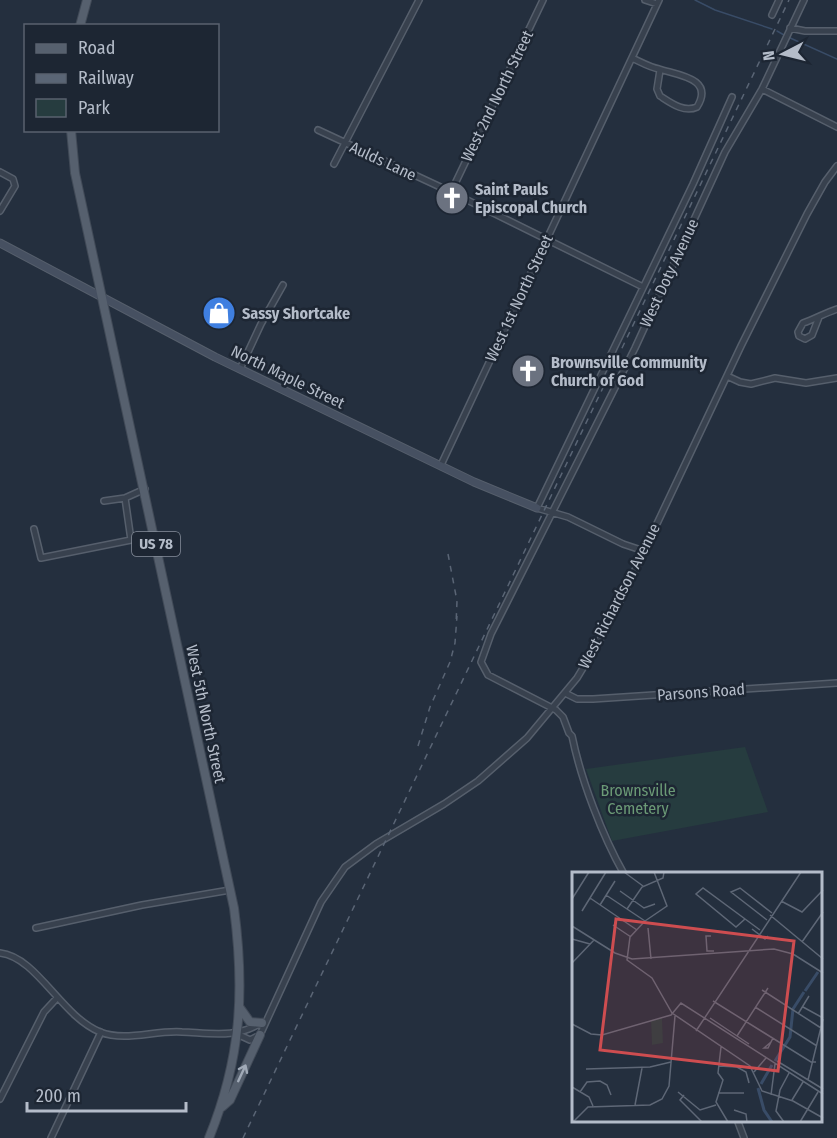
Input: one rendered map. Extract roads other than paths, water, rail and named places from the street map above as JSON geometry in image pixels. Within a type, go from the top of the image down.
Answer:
[{"type":"main road","points":[[81,24],[87,0]]},
{"type":"main road","name":"US 78","points":[[71,132],[75,173],[102,297]]},
{"type":"main road","name":"West 5th North Street","points":[[102,297],[234,908],[240,953],[240,1008],[231,1070],[221,1108],[209,1138]]},
{"type":"main road","points":[[240,1008],[250,1022],[261,1023]]},
{"type":"main road","points":[[221,1108],[230,1100],[260,1035]]},
{"type":"street","points":[[334,164],[418,0]]},
{"type":"street","name":"West 2nd North Street","points":[[451,192],[543,0]]},
{"type":"street","points":[[645,0],[658,2]]},
{"type":"street","points":[[772,15],[779,0]]},
{"type":"street","name":"West Doty Avenue","points":[[553,708],[488,675],[481,662],[491,634],[635,348],[725,152],[762,89],[804,0]]},
{"type":"street","name":"West 1st North Street","points":[[441,465],[658,2]]},
{"type":"street","points":[[790,28],[837,32]]},
{"type":"street","points":[[632,58],[697,82],[702,94],[697,107],[691,110],[682,108],[660,96],[657,89],[660,70]]},
{"type":"street","points":[[762,89],[837,127]]},
{"type":"street","points":[[644,551],[623,544],[568,517],[537,508],[732,97]]},
{"type":"street","name":"Aulds Lane","points":[[318,130],[451,192],[643,287]]},
{"type":"street","name":"West Richardson Avenue","points":[[260,1035],[321,903],[345,867],[382,840],[478,781],[527,738],[565,693],[601,638],[807,214],[837,166]]},
{"type":"street","points":[[0,172],[13,179],[15,186],[0,211]]},
{"type":"street","name":"North Maple Street","points":[[0,243],[240,369],[518,502],[537,508]]},
{"type":"street","points":[[240,369],[261,324],[283,285]]},
{"type":"street","points":[[819,317],[812,335],[806,339],[799,336],[801,325],[819,317],[837,309]]},
{"type":"street","points":[[727,376],[751,384],[775,378],[806,383],[837,378]]},
{"type":"street","points":[[104,501],[125,498],[145,489]]},
{"type":"street","points":[[34,529],[41,558],[132,540],[125,498]]},
{"type":"street","name":"Parsons Road","points":[[565,693],[578,699],[593,699],[837,682]]},
{"type":"street","points":[[553,708],[563,717],[568,733],[572,736],[599,819],[623,872]]},
{"type":"street","points":[[36,928],[141,905],[230,890]]},
{"type":"street","points":[[0,953],[16,958],[28,966],[76,1016],[101,1032],[128,1037],[173,1031],[237,1034],[250,1040],[260,1035]]},
{"type":"street","points":[[0,1099],[44,1012],[57,998]]},
{"type":"street","name":"West Richardson Avenue","points":[[237,1034],[261,1023],[272,1009]]},
{"type":"street","points":[[51,1138],[101,1032]]},
{"type":"street","points":[[738,1123],[744,1138]]},
{"type":"waterway","points":[[695,0],[715,10],[772,29]]},
{"type":"waterway","points":[[777,31],[784,35]]},
{"type":"waterway","points":[[788,37],[837,59]]},
{"type":"railway","points":[[243,1138],[789,0]]},
{"type":"railway","points":[[448,554],[457,601],[456,625]]},
{"type":"railway","points":[[418,746],[430,707],[450,662],[455,643],[457,616]]},
{"type":"place","name":"Saint Pauls Episcopal Church","points":[[452,198]]},
{"type":"place","name":"Sassy Shortcake","points":[[219,313]]},
{"type":"place","name":"Brownsville Community Church of God","points":[[528,371]]},
{"type":"park label","name":"Brownsville Cemetery","points":[[638,799]]}]
